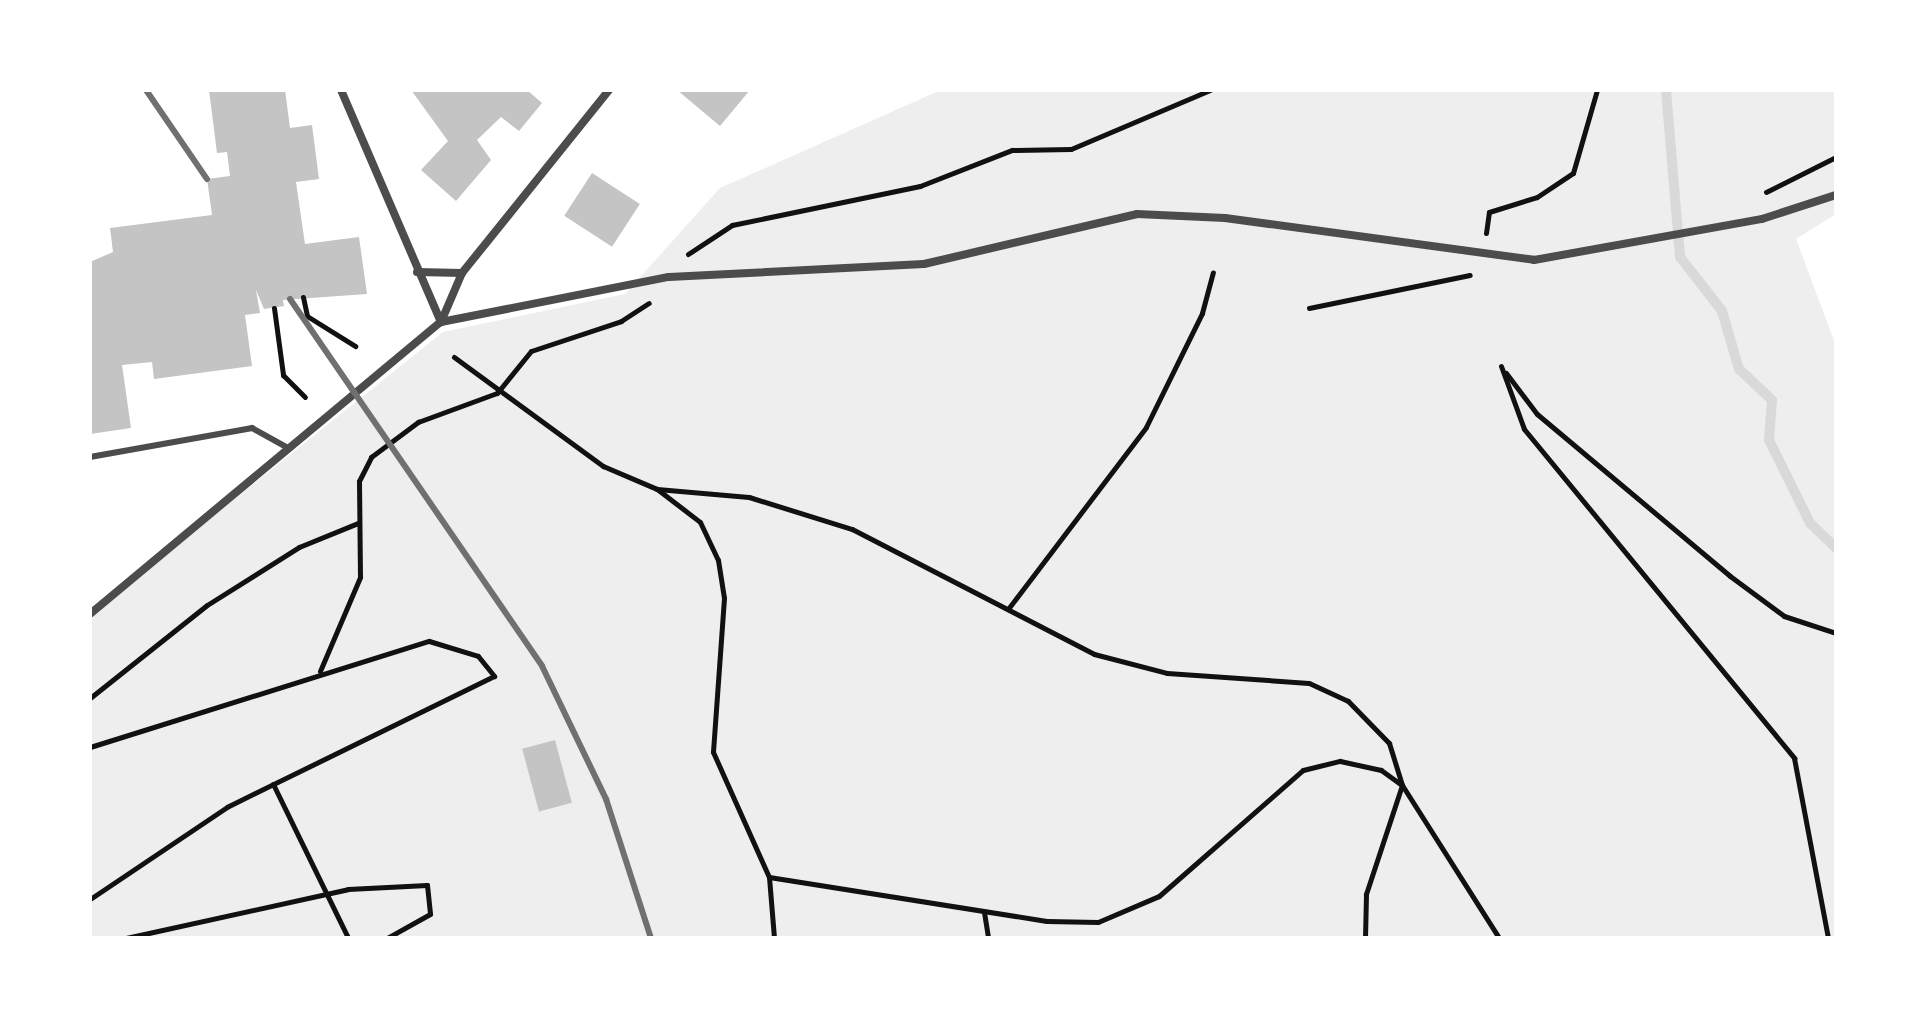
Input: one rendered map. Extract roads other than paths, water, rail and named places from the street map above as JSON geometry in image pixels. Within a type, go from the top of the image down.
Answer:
[{"type":"street","points":[[341,90],[441,322]]},
{"type":"street","points":[[90,614],[441,322],[462,273],[609,90]]},
{"type":"street","points":[[441,322],[669,277],[924,264],[1137,214],[1225,218],[1479,255],[1579,256],[1762,219],[1836,195]]},
{"type":"street","points":[[417,272],[462,273]]},
{"type":"lane","points":[[90,457],[252,428],[288,448]]},
{"type":"waterway","points":[[1666,90],[1680,257],[1722,311],[1739,369],[1772,400],[1769,440],[1810,523],[1836,548]]},
{"type":"railway","points":[[146,90],[207,179]]},
{"type":"railway","points":[[290,299],[542,666],[606,799],[651,938]]}]
